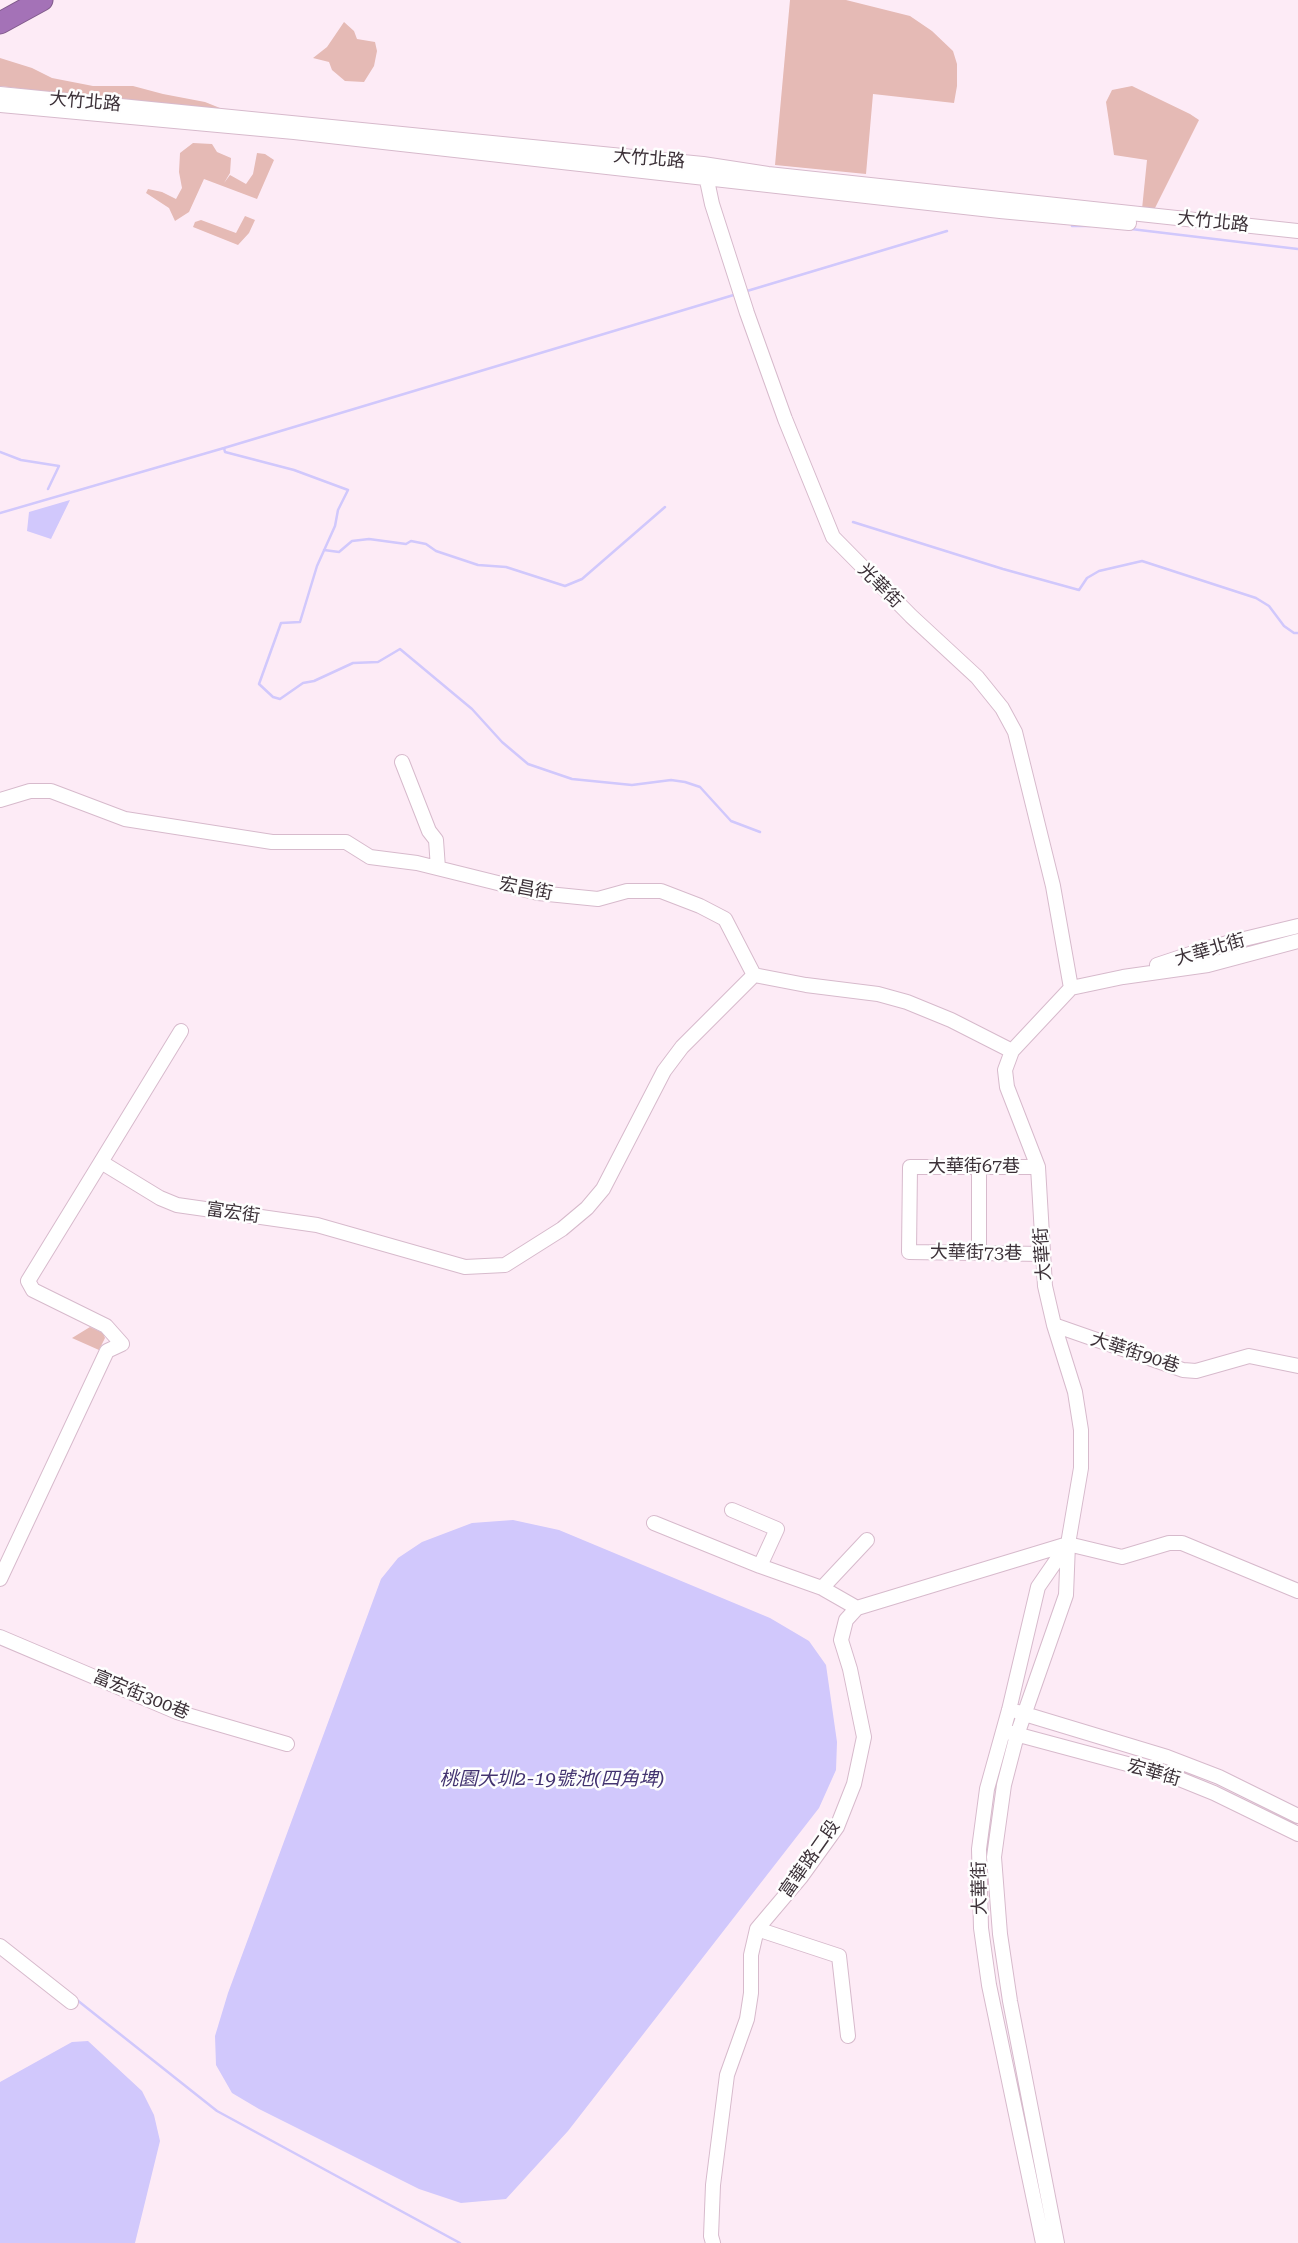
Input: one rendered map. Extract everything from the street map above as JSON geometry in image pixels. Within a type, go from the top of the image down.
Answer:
[{"type":"highway","points":[[0,23],[42,0]]},
{"type":"street","name":"大竹北路","points":[[0,94],[295,122],[705,171],[1039,215],[1298,240]]},
{"type":"street","name":"大竹北路","points":[[0,106],[705,171],[768,174],[1298,231]]},
{"type":"street","name":"光華街","points":[[705,171],[712,204],[761,353],[833,537],[911,617],[977,677],[1002,708],[1015,732],[1053,886],[1071,988]]},
{"type":"street","points":[[402,762],[429,831],[436,840],[438,868]]},
{"type":"street","name":"宏昌街","points":[[0,800],[30,791],[51,791],[125,819],[272,842],[346,842],[370,857],[438,868],[528,891],[562,896],[598,899],[627,891],[661,891],[725,919],[754,975]]},
{"type":"street","name":"大華北街","points":[[1123,977],[1211,947],[1298,926]]},
{"type":"street","name":"大華北街","points":[[1071,988],[1123,977],[1208,965],[1298,941]]},
{"type":"street","points":[[754,975],[878,994],[907,1002],[951,1020],[1012,1051],[1071,988]]},
{"type":"street","name":"富宏街","points":[[101,1162],[160,1198],[177,1205],[317,1225],[465,1267],[505,1265],[562,1229],[587,1208],[603,1189],[664,1071],[682,1047],[754,975]]},
{"type":"street","points":[[0,1579],[107,1351],[122,1344],[106,1326],[33,1290],[28,1282],[181,1031]]},
{"type":"street","name":"大華街","points":[[1012,1051],[1005,1070],[1007,1087],[1038,1167],[1045,1286],[1074,1392],[1081,1430],[1081,1468],[1068,1544],[1066,1595],[1025,1714],[1010,1733],[987,1789],[979,1849],[981,1923],[989,1985],[1042,2243]]},
{"type":"street","name":"大華街67巷","points":[[909,1252],[910,1167],[1038,1167]]},
{"type":"street","points":[[979,1167],[979,1253]]},
{"type":"street","name":"大華街73巷","points":[[909,1252],[1043,1254]]},
{"type":"street","name":"大華街90巷","points":[[1054,1325],[1183,1370],[1196,1371],[1249,1356],[1298,1366]]},
{"type":"street","points":[[733,1510],[777,1528],[760,1566]]},
{"type":"street","points":[[654,1523],[822,1588],[857,1608],[1068,1544],[1122,1557],[1169,1543],[1182,1543],[1298,1591]]},
{"type":"street","points":[[822,1588],[867,1540]]},
{"type":"street","name":"大華街","points":[[1057,2243],[1010,2001],[994,1857],[1010,1733],[1009,1710],[1038,1587],[1068,1544]]},
{"type":"street","name":"富華路二段","points":[[713,2243],[713,2185],[727,2075],[747,2019],[751,1993],[751,1955],[757,1929],[837,1827],[854,1784],[864,1737],[841,1640],[846,1620],[857,1608]]},
{"type":"street","name":"富宏街300巷","points":[[0,1637],[177,1712],[286,1744]]},
{"type":"street","name":"宏華街","points":[[1009,1710],[1167,1757],[1219,1777],[1298,1816]]},
{"type":"street","name":"宏華街","points":[[1010,1733],[1172,1776],[1211,1791],[1298,1835]]},
{"type":"street","points":[[1211,1791],[1219,1777]]},
{"type":"street","points":[[981,1923],[999,1918]]},
{"type":"street","points":[[757,1929],[839,1956],[848,2036]]},
{"type":"street","points":[[0,1945],[71,2002]]},
{"type":"street","points":[[1006,2069],[1023,2066]]},
{"type":"shaded area","points":[[790,0],[846,0],[910,16],[932,31],[953,51],[957,64],[954,103],[873,94],[866,174],[775,165]]},
{"type":"shaded area","points":[[344,22],[354,31],[357,39],[375,42],[377,51],[374,66],[364,82],[345,81],[332,70],[329,62],[313,58],[327,47]]},
{"type":"shaded area","points":[[0,58],[32,68],[52,78],[93,86],[133,86],[205,102],[220,108],[215,112],[0,86]]},
{"type":"shaded area","points":[[1132,86],[1199,120],[1154,210],[1142,209],[1147,160],[1114,155],[1106,102],[1112,90]]},
{"type":"shaded area","points":[[193,143],[212,144],[217,152],[231,158],[230,173],[224,183],[230,175],[246,184],[253,174],[257,153],[265,154],[274,160],[257,199],[204,179],[189,212],[175,221],[169,208],[146,193],[148,189],[176,199],[182,188],[180,153]]},
{"type":"shaded area","points":[[245,216],[255,220],[249,233],[238,245],[193,227],[195,222],[201,220],[236,233]]},
{"type":"shaded area","points":[[90,1327],[103,1333],[105,1338],[99,1350],[72,1338]]},
{"type":"water","points":[[70,500],[51,539],[27,531],[29,512]]},
{"type":"water","name":"桃園大圳2-19號池(四角埤)","points":[[513,1520],[559,1530],[770,1618],[809,1641],[826,1665],[837,1742],[836,1770],[819,1808],[568,2131],[506,2199],[461,2203],[419,2189],[232,2093],[216,2065],[215,2036],[228,1993],[381,1579],[398,1558],[422,1542],[472,1523]]},
{"type":"water","points":[[88,2041],[142,2091],[154,2115],[160,2141],[135,2243],[0,2243],[0,2082],[72,2042]]},
{"type":"waterway","points":[[1072,226],[1090,226]]},
{"type":"waterway","points":[[1131,229],[1298,249]]},
{"type":"waterway","points":[[747,291],[947,231]]},
{"type":"waterway","points":[[737,294],[224,448],[225,452],[294,470],[348,490],[317,566],[300,622],[281,623],[259,684],[273,697],[280,699],[303,683],[314,681],[353,663],[378,662],[400,649],[472,709],[502,742],[528,764],[572,779],[632,785],[671,780],[685,782],[700,787],[731,821],[760,832]]},
{"type":"waterway","points":[[0,513],[224,448]]},
{"type":"waterway","points":[[0,452],[21,460],[59,466],[48,489]]},
{"type":"waterway","points":[[324,550],[339,552],[352,541],[369,539],[406,544],[411,541],[426,544],[436,551],[478,565],[506,567],[565,586],[582,579],[665,507]]},
{"type":"waterway","points":[[853,522],[1079,590],[1087,578],[1099,571],[1142,561],[1256,598],[1269,606],[1284,626],[1298,633]]},
{"type":"waterway","points":[[77,2000],[217,2111],[460,2243]]}]
